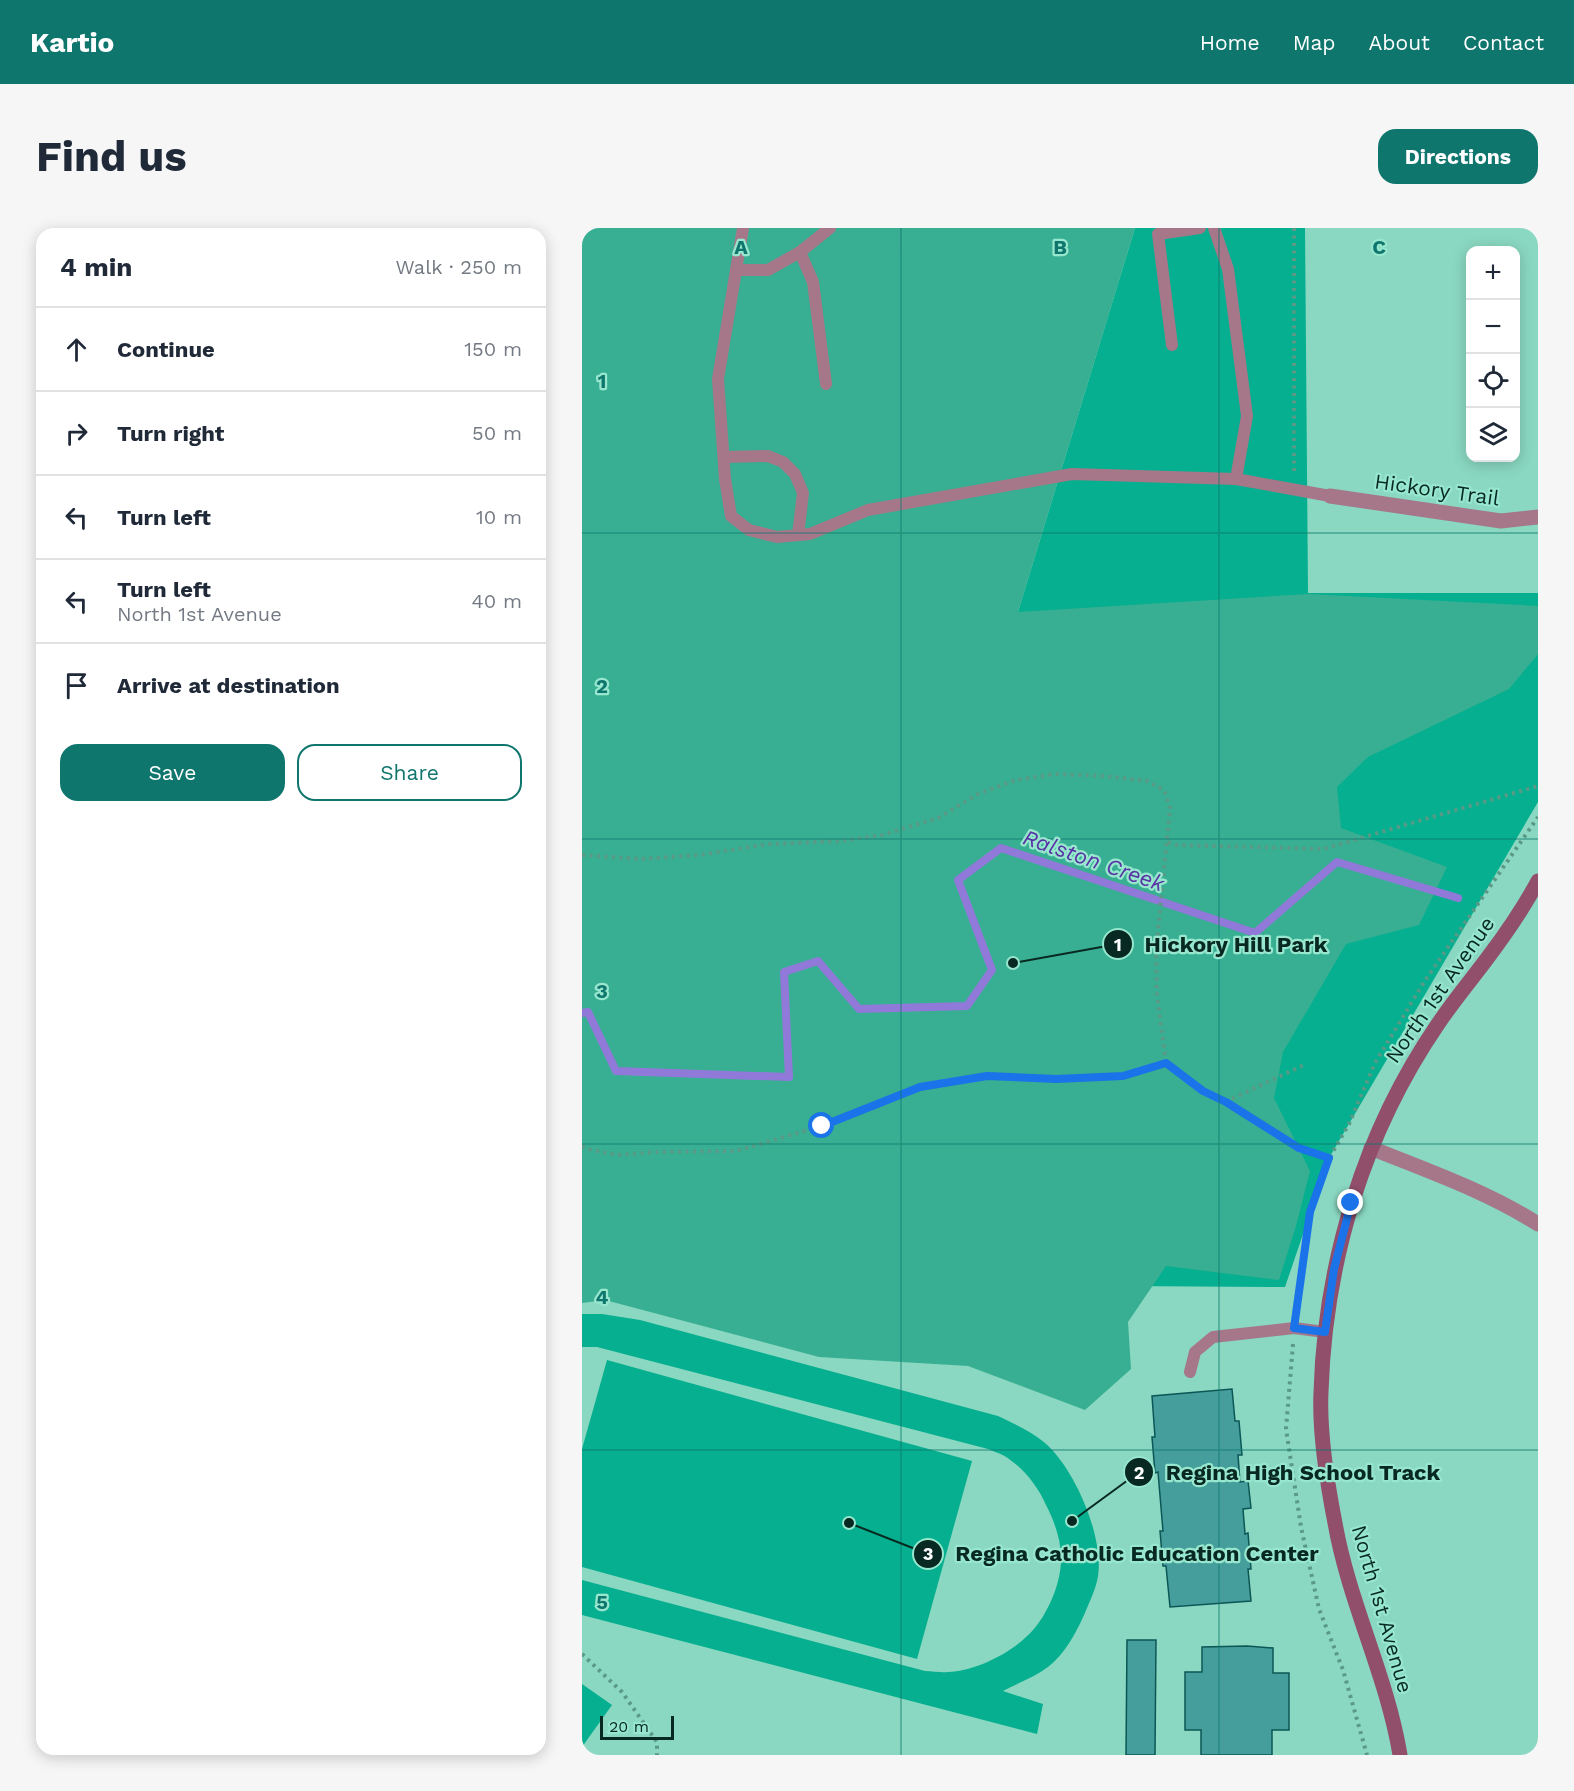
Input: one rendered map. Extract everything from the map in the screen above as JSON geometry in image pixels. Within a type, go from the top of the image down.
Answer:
[{"type":"main road","name":"North 1st Avenue","points":[[1400,1755],[1381,1678],[1352,1593],[1335,1525],[1324,1454],[1321,1394],[1325,1332],[1334,1269],[1351,1203],[1371,1148],[1401,1084],[1438,1024],[1491,954],[1538,881]]},
{"type":"street","name":"Hickory Trail","points":[[1330,496],[1501,521],[1538,517]]},
{"type":"street","points":[[1371,1148],[1480,1191],[1538,1224]]},
{"type":"lane","points":[[743,228],[718,379],[725,479],[731,516],[749,530],[777,537],[810,534],[868,510],[1072,474],[1236,479],[1330,496]]},
{"type":"lane","points":[[736,270],[768,270],[800,252],[830,228]]},
{"type":"lane","points":[[1172,345],[1158,234],[1200,228]]},
{"type":"lane","points":[[1214,228],[1228,268],[1247,416],[1236,479]]},
{"type":"lane","points":[[800,252],[813,282],[826,384]]},
{"type":"lane","points":[[724,457],[768,456],[783,462],[795,474],[803,493],[798,535]]},
{"type":"lane","points":[[1190,1372],[1195,1352],[1214,1337],[1294,1328],[1325,1332]]},
{"type":"path","points":[[1294,228],[1294,475]]},
{"type":"path","points":[[582,855],[641,859],[699,855],[769,844],[842,841],[882,835],[938,818],[978,794],[1016,780],[1055,774],[1105,776],[1147,782],[1164,790],[1170,808],[1156,951],[1157,995],[1166,1063],[1203,1091],[1226,1102],[1299,1148],[1329,1158]]},
{"type":"path","points":[[1168,842],[1176,845],[1323,849],[1538,786]]},
{"type":"path","points":[[1367,1755],[1343,1670],[1318,1609],[1301,1527],[1286,1429],[1294,1328],[1310,1212],[1329,1158],[1349,1124],[1375,1063],[1417,992],[1538,817]]},
{"type":"path","points":[[582,1146],[618,1155],[736,1151],[822,1126],[920,1087],[987,1076],[1056,1079],[1123,1076],[1166,1063]]},
{"type":"path","points":[[1226,1102],[1306,1064]]},
{"type":"path","points":[[582,1654],[622,1692],[657,1742],[657,1755]]},
{"type":"green space","points":[[582,228],[1135,228],[1018,612],[1308,594],[1538,606],[1538,654],[1509,689],[1368,757],[1337,787],[1341,828],[1447,867],[1419,925],[1346,944],[1283,1052],[1274,1098],[1310,1171],[1279,1280],[1166,1266],[1128,1322],[1131,1369],[1085,1410],[968,1366],[819,1357],[605,1300],[582,1303]]},
{"type":"green space","points":[[1135,228],[1305,228],[1308,593],[1538,593],[1538,802],[1329,1158],[1285,1287],[1120,1286],[1018,612]]},
{"type":"green space","points":[[582,1314],[602,1314],[640,1320],[998,1416],[1028,1431],[1045,1443],[1067,1469],[1077,1486],[1092,1524],[1099,1560],[1096,1586],[1077,1629],[1064,1650],[1043,1671],[1003,1691],[1043,1704],[1037,1734],[582,1615],[582,1580],[925,1671],[959,1671],[983,1664],[1006,1652],[1033,1630],[1044,1615],[1056,1589],[1061,1555],[1055,1525],[1039,1492],[1020,1468],[1002,1454],[597,1347],[582,1347]]},
{"type":"green space","points":[[607,1360],[972,1461],[917,1659],[582,1567],[582,1449]]},
{"type":"green space","points":[[582,1684],[612,1705],[582,1747]]},
{"type":"building","points":[[1232,1389],[1235,1421],[1239,1421],[1242,1455],[1238,1455],[1240,1482],[1248,1481],[1251,1508],[1243,1509],[1245,1534],[1248,1533],[1251,1601],[1170,1607],[1166,1566],[1163,1566],[1160,1531],[1163,1531],[1158,1472],[1155,1473],[1152,1396]]},
{"type":"building","points":[[1127,1640],[1156,1640],[1155,1755],[1126,1755]]},
{"type":"building","points":[[1202,1647],[1273,1648],[1273,1673],[1289,1673],[1289,1730],[1272,1730],[1272,1755],[1201,1755],[1201,1730],[1185,1730],[1185,1672],[1202,1672]]},
{"type":"waterway","name":"Ralston Creek","points":[[582,1013],[588,1012],[616,1071],[789,1077],[784,972],[818,961],[859,1009],[967,1006],[992,970],[958,880],[1001,848],[1255,933],[1337,862],[1458,898]]},
{"type":"place","name":"Hickory Hill Park","points":[[1013,963]]},
{"type":"place","name":"Regina High School Track","points":[[1072,1521]]},
{"type":"place","name":"Regina Catholic Education Center","points":[[849,1523]]},
{"type":"route","points":[[822,1126],[920,1087],[987,1076],[1056,1079],[1123,1076],[1166,1063],[1203,1091],[1226,1102],[1299,1148],[1329,1158],[1310,1212],[1294,1328],[1325,1332],[1334,1269],[1351,1203]]}]
